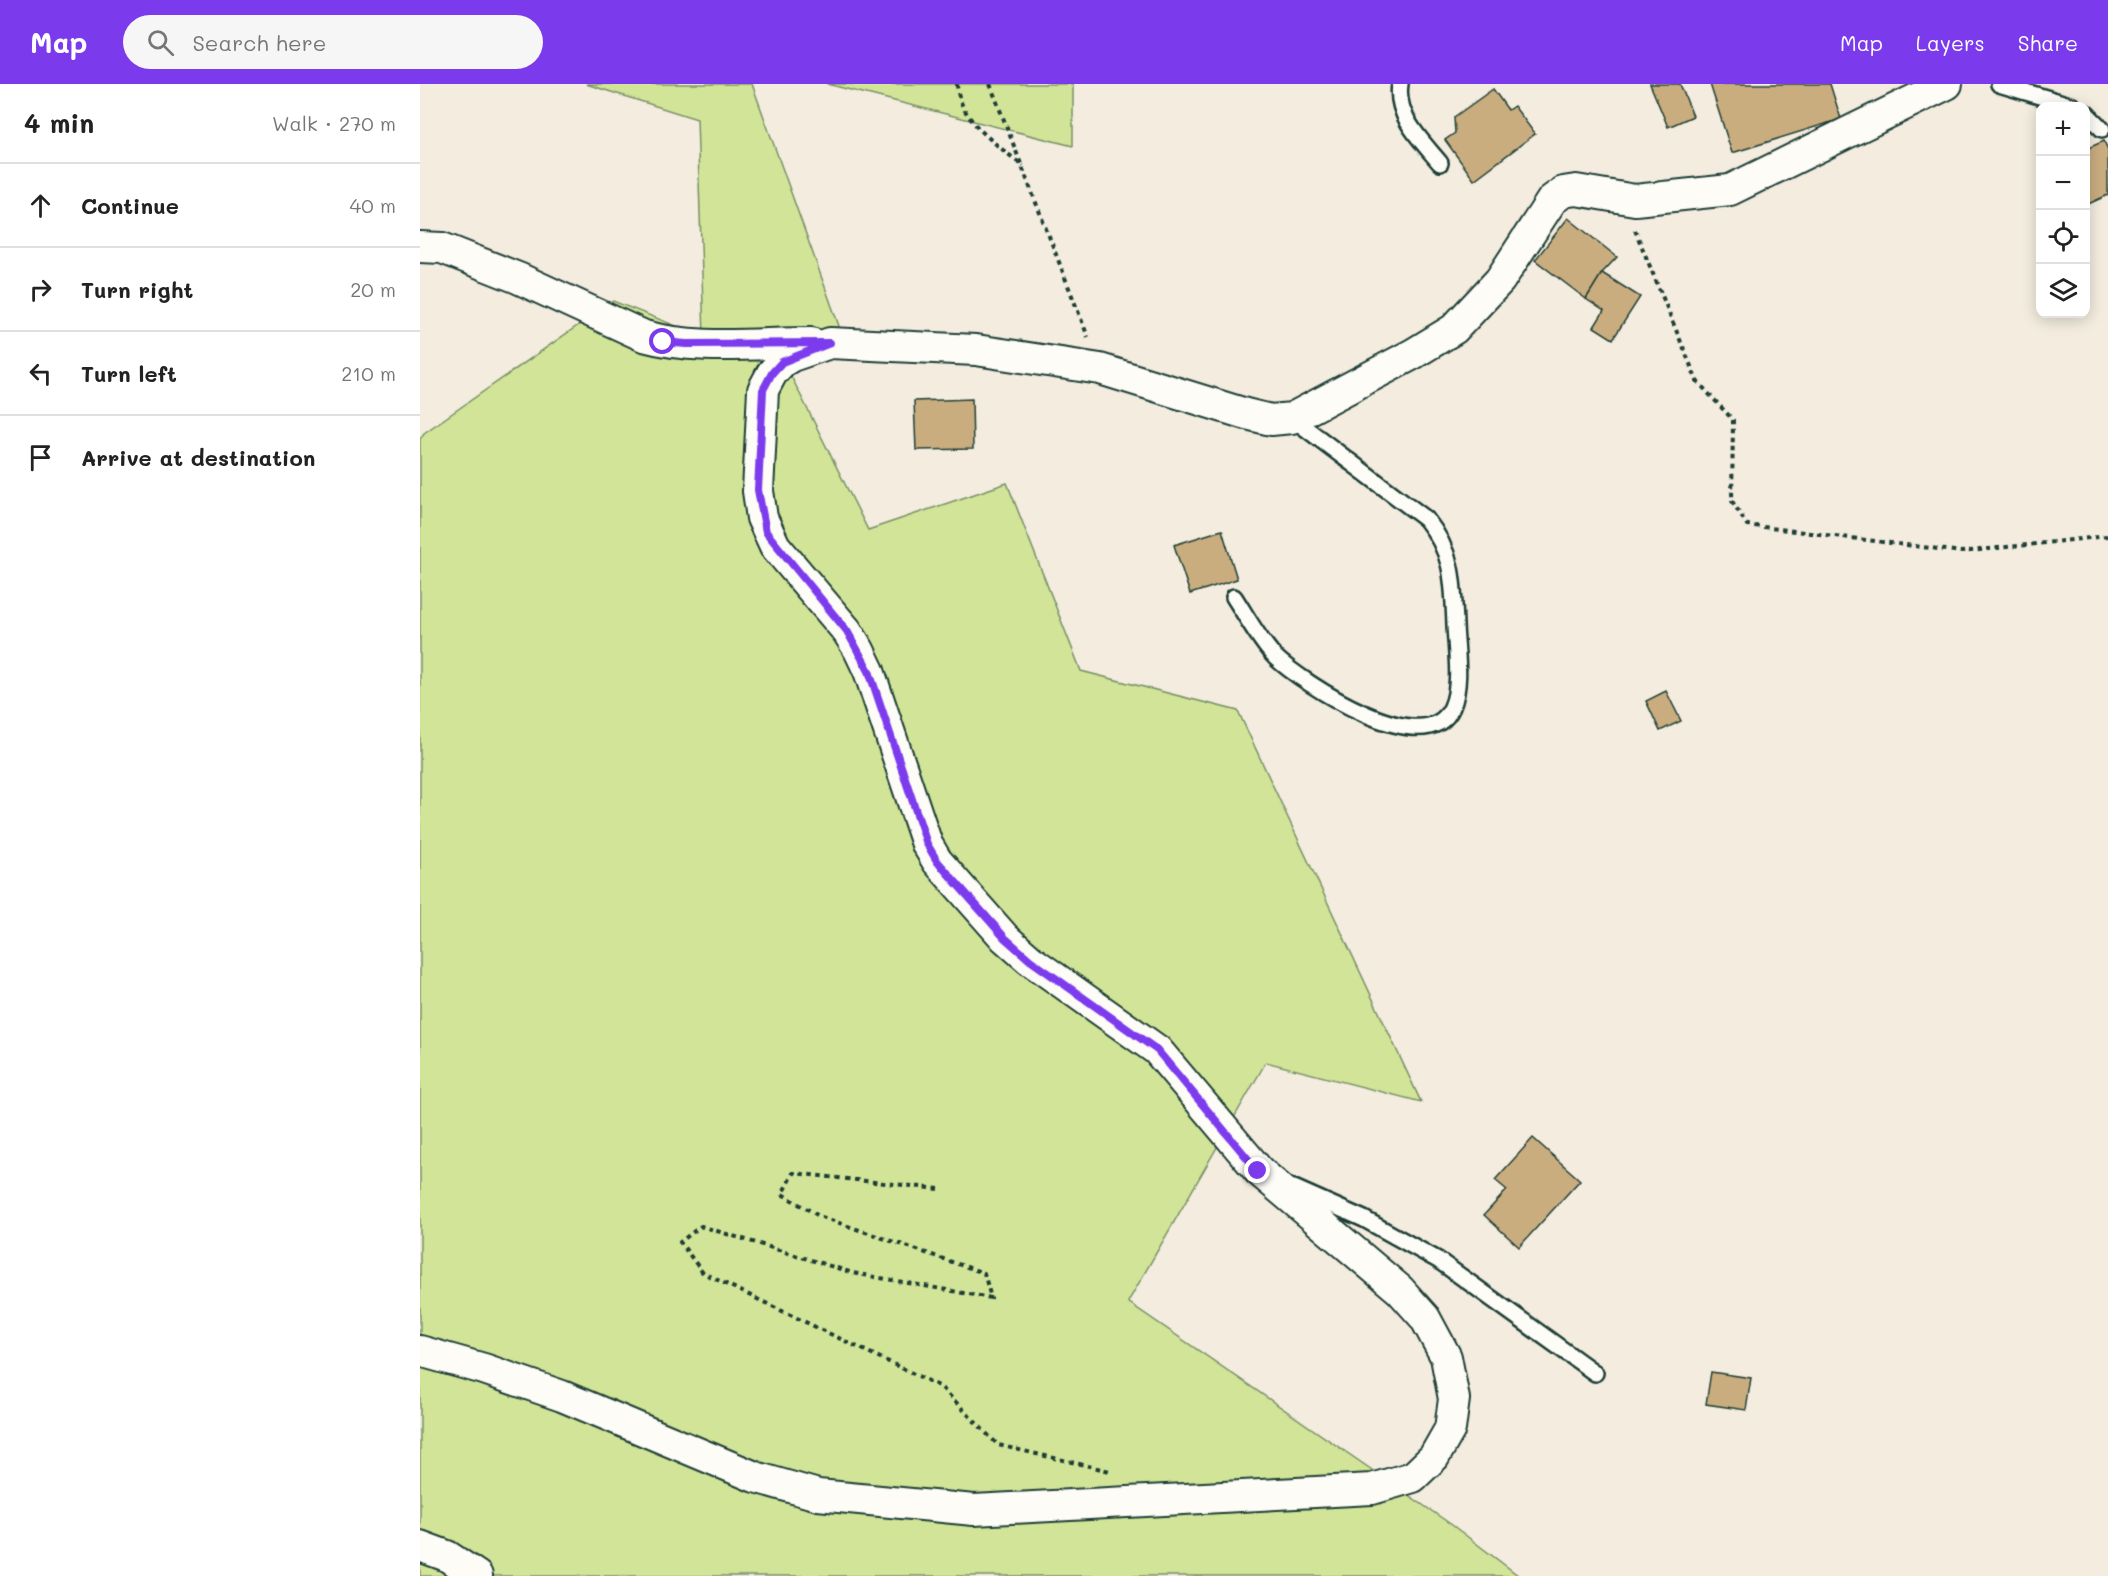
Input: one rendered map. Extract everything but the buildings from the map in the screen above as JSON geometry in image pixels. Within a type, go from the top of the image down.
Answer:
[{"type":"street","points":[[420,247],[442,248],[518,278],[644,336],[663,342],[686,344],[830,343],[976,350],[1100,369],[1246,414],[1271,420],[1292,418],[1413,354],[1454,329],[1500,280],[1552,200],[1563,192],[1576,190],[1635,200],[1730,190],[1947,84]]},
{"type":"street","points":[[420,1351],[484,1369],[562,1396],[755,1477],[818,1495],[974,1510],[1372,1489],[1413,1477],[1434,1457],[1450,1429],[1454,1399],[1446,1357],[1425,1318],[1400,1290],[1258,1171],[1157,1050],[1030,960],[1005,938],[937,861],[927,844],[869,671],[859,650],[847,631],[775,546],[762,518],[758,490],[763,390],[772,373],[782,362],[830,343]]},
{"type":"street","points":[[420,1546],[447,1556],[477,1576]]},
{"type":"lane","points":[[1400,84],[1398,93],[1408,124],[1440,163]]},
{"type":"lane","points":[[1999,84],[2060,102]]},
{"type":"lane","points":[[2090,118],[2102,129]]},
{"type":"lane","points":[[1234,597],[1274,656],[1304,682],[1362,712],[1396,726],[1420,728],[1443,719],[1452,707],[1457,687],[1453,579],[1448,555],[1439,535],[1426,519],[1292,418]]},
{"type":"lane","points":[[1258,1171],[1364,1219],[1438,1260],[1595,1373]]},
{"type":"path","points":[[957,84],[958,95],[970,119],[1023,167]]},
{"type":"path","points":[[990,84],[1100,369]]},
{"type":"path","points":[[1635,200],[1634,229],[1697,381],[1733,420],[1732,501],[1747,525],[1962,552],[2108,536]]},
{"type":"path","points":[[939,1189],[793,1173],[782,1194],[819,1216],[984,1273],[991,1298],[853,1273],[701,1226],[680,1242],[703,1273],[941,1387],[998,1445],[1112,1471]]},
{"type":"green space","points":[[586,84],[752,84],[839,326],[788,370],[868,530],[1007,483],[1081,671],[1238,711],[1421,1102],[1266,1062],[1128,1302],[1452,1525],[1519,1576],[420,1576],[420,439],[424,433],[613,301],[704,337],[697,119]]},
{"type":"green space","points":[[827,84],[1073,84],[1073,146]]},
{"type":"route","points":[[663,342],[686,344],[830,343],[792,356],[782,362],[772,373],[763,390],[758,490],[762,518],[766,532],[775,546],[847,631],[859,650],[869,671],[927,844],[937,861],[1005,938],[1030,960],[1157,1050],[1258,1171]]}]
